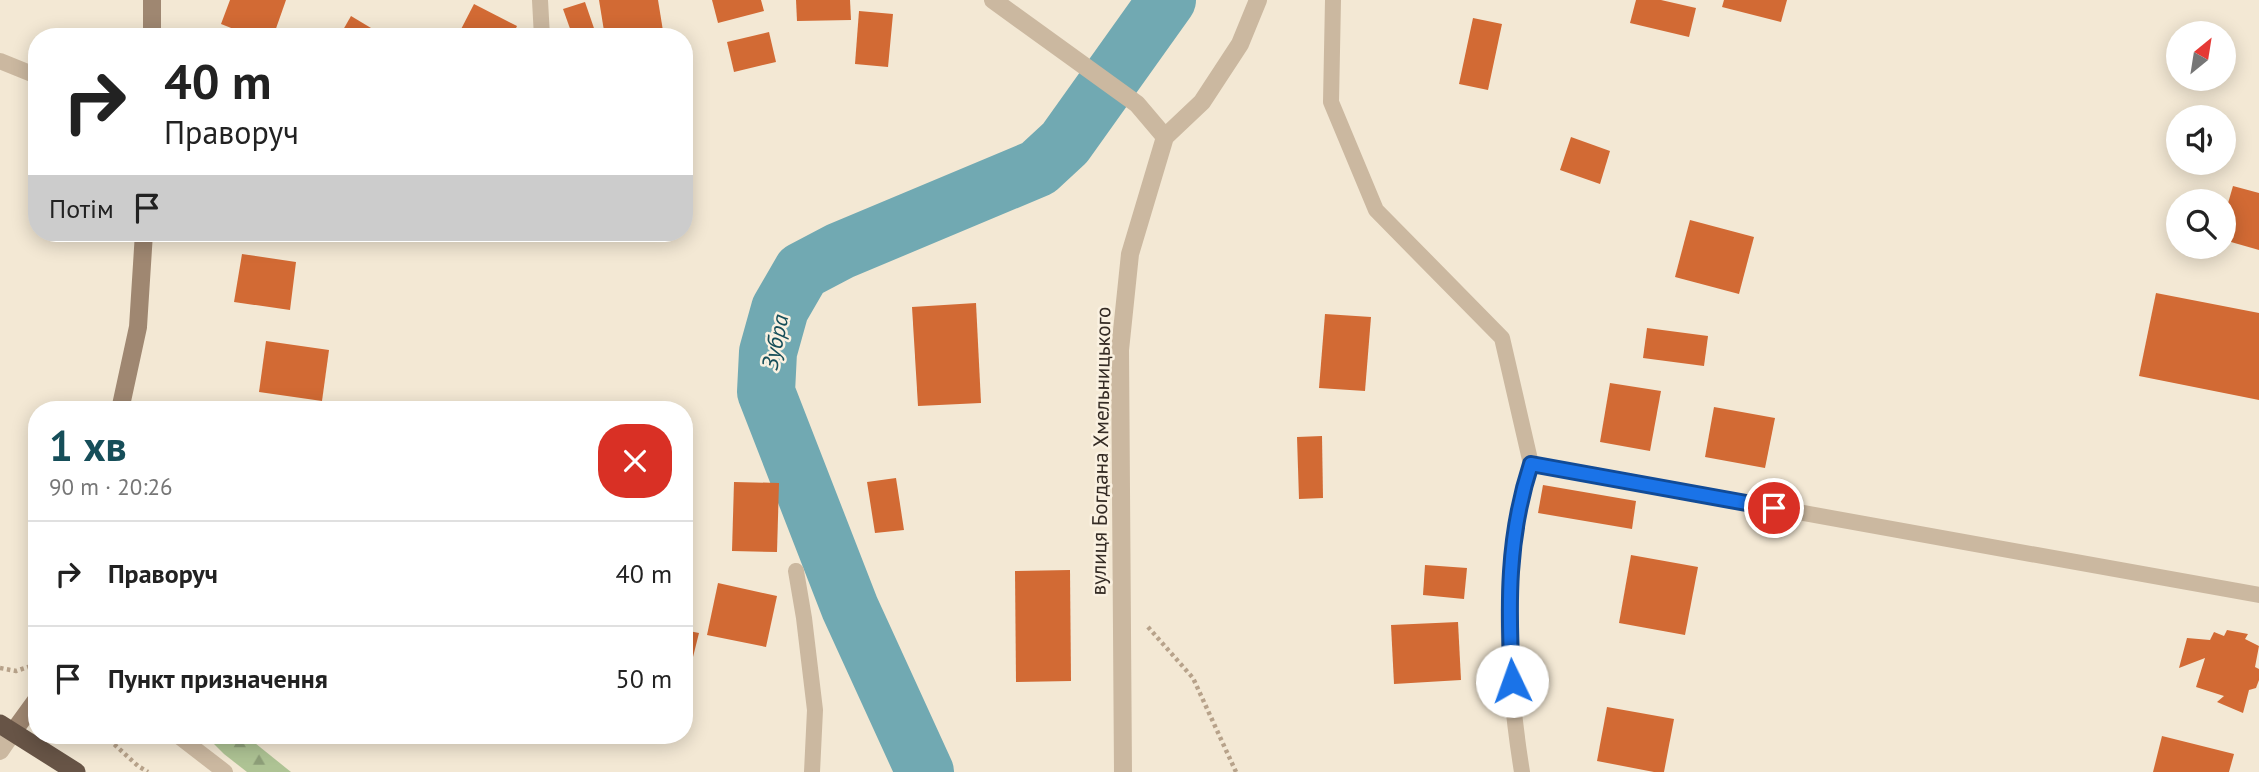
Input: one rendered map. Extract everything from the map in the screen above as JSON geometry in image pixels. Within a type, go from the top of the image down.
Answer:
[{"type":"highway","points":[[7,728],[28,741]]},
{"type":"highway","points":[[32,744],[76,772]]},
{"type":"main road","points":[[152,0],[152,28]]},
{"type":"main road","points":[[122,401],[138,327],[143,242]]},
{"type":"main road","points":[[7,728],[28,708]]},
{"type":"street","points":[[993,0],[1137,104],[1165,136],[1202,102],[1240,44],[1258,0]]},
{"type":"street","name":"вулиця Богдана Хмельницького","points":[[1123,772],[1120,350],[1130,254],[1165,136]]},
{"type":"street","points":[[0,751],[7,728]]},
{"type":"lane","points":[[540,0],[542,28]]},
{"type":"lane","points":[[1333,0],[1331,102],[1376,210],[1502,338],[1531,464],[1520,496],[1508,611],[1515,727],[1522,772]]},
{"type":"lane","points":[[0,61],[28,72]]},
{"type":"lane","points":[[1531,464],[2259,594]]},
{"type":"lane","points":[[796,571],[815,710],[811,772]]},
{"type":"lane","points":[[189,744],[225,772]]},
{"type":"path","points":[[1122,597],[1193,678],[1236,772]]},
{"type":"path","points":[[0,668],[16,671],[28,667]]},
{"type":"path","points":[[114,744],[148,772]]},
{"type":"green space","points":[[214,744],[256,744],[291,772],[247,772]]},
{"type":"building","points":[[230,0],[286,0],[276,28],[231,28],[221,24]]},
{"type":"building","points":[[599,0],[658,0],[663,28],[604,28]]},
{"type":"building","points":[[712,0],[761,0],[764,11],[718,23]]},
{"type":"building","points":[[796,0],[850,0],[851,20],[797,21]]},
{"type":"building","points":[[1636,0],[1661,0],[1696,8],[1689,37],[1630,23]]},
{"type":"building","points":[[1724,0],[1787,0],[1781,22],[1722,7]]},
{"type":"building","points":[[585,2],[594,28],[570,28],[563,9]]},
{"type":"building","points":[[474,4],[517,26],[516,28],[462,28]]},
{"type":"building","points":[[859,11],[893,14],[888,67],[855,64]]},
{"type":"building","points":[[351,16],[371,28],[344,28]]},
{"type":"building","points":[[1473,18],[1502,24],[1488,90],[1459,84]]},
{"type":"building","points":[[769,32],[776,62],[734,72],[727,42]]},
{"type":"building","points":[[1571,137],[1610,151],[1600,184],[1560,170]]},
{"type":"building","points":[[2233,186],[2259,193],[2259,250],[2236,243],[2236,189],[2232,189]]},
{"type":"building","points":[[1690,220],[1754,237],[1739,294],[1675,277]]},
{"type":"building","points":[[242,254],[296,262],[290,310],[234,302]]},
{"type":"building","points":[[2156,293],[2259,313],[2259,400],[2139,376]]},
{"type":"building","points":[[976,303],[981,403],[918,406],[912,307]]},
{"type":"building","points":[[1325,314],[1371,317],[1365,391],[1319,388]]},
{"type":"building","points":[[1647,328],[1708,336],[1704,366],[1643,358]]},
{"type":"building","points":[[266,341],[329,350],[322,401],[259,392]]},
{"type":"building","points":[[1610,383],[1661,391],[1650,451],[1600,442]]},
{"type":"building","points":[[1714,407],[1775,418],[1765,468],[1705,457]]},
{"type":"building","points":[[1322,436],[1323,498],[1299,499],[1297,437]]},
{"type":"building","points":[[896,478],[904,530],[875,533],[867,482]]},
{"type":"building","points":[[734,482],[779,483],[777,552],[732,551]]},
{"type":"building","points":[[1543,485],[1636,501],[1632,529],[1538,513]]},
{"type":"building","points":[[1631,555],[1698,567],[1685,635],[1619,623]]},
{"type":"building","points":[[1425,565],[1467,568],[1464,599],[1423,595]]},
{"type":"building","points":[[1070,570],[1071,681],[1016,682],[1015,571]]},
{"type":"building","points":[[718,583],[777,596],[766,647],[707,635]]},
{"type":"building","points":[[1458,622],[1461,680],[1394,684],[1391,625]]},
{"type":"building","points":[[2227,630],[2248,634],[2245,639],[2259,646],[2255,667],[2259,669],[2259,680],[2256,688],[2249,690],[2243,713],[2217,702],[2224,696],[2196,687],[2205,658],[2179,668],[2187,638],[2210,640],[2214,632],[2224,636]]},
{"type":"building","points":[[693,632],[699,633],[693,657]]},
{"type":"building","points":[[1607,707],[1674,719],[1664,772],[1597,761]]},
{"type":"building","points":[[2162,736],[2234,754],[2229,772],[2153,772]]},
{"type":"waterway","name":"Зубра","points":[[925,772],[850,608],[766,392],[768,352],[780,309],[802,271],[840,251],[1038,168],[1065,143],[1167,0]]},
{"type":"route","points":[[1512,681],[1508,611],[1513,543],[1520,496],[1531,464],[1774,508]]}]
